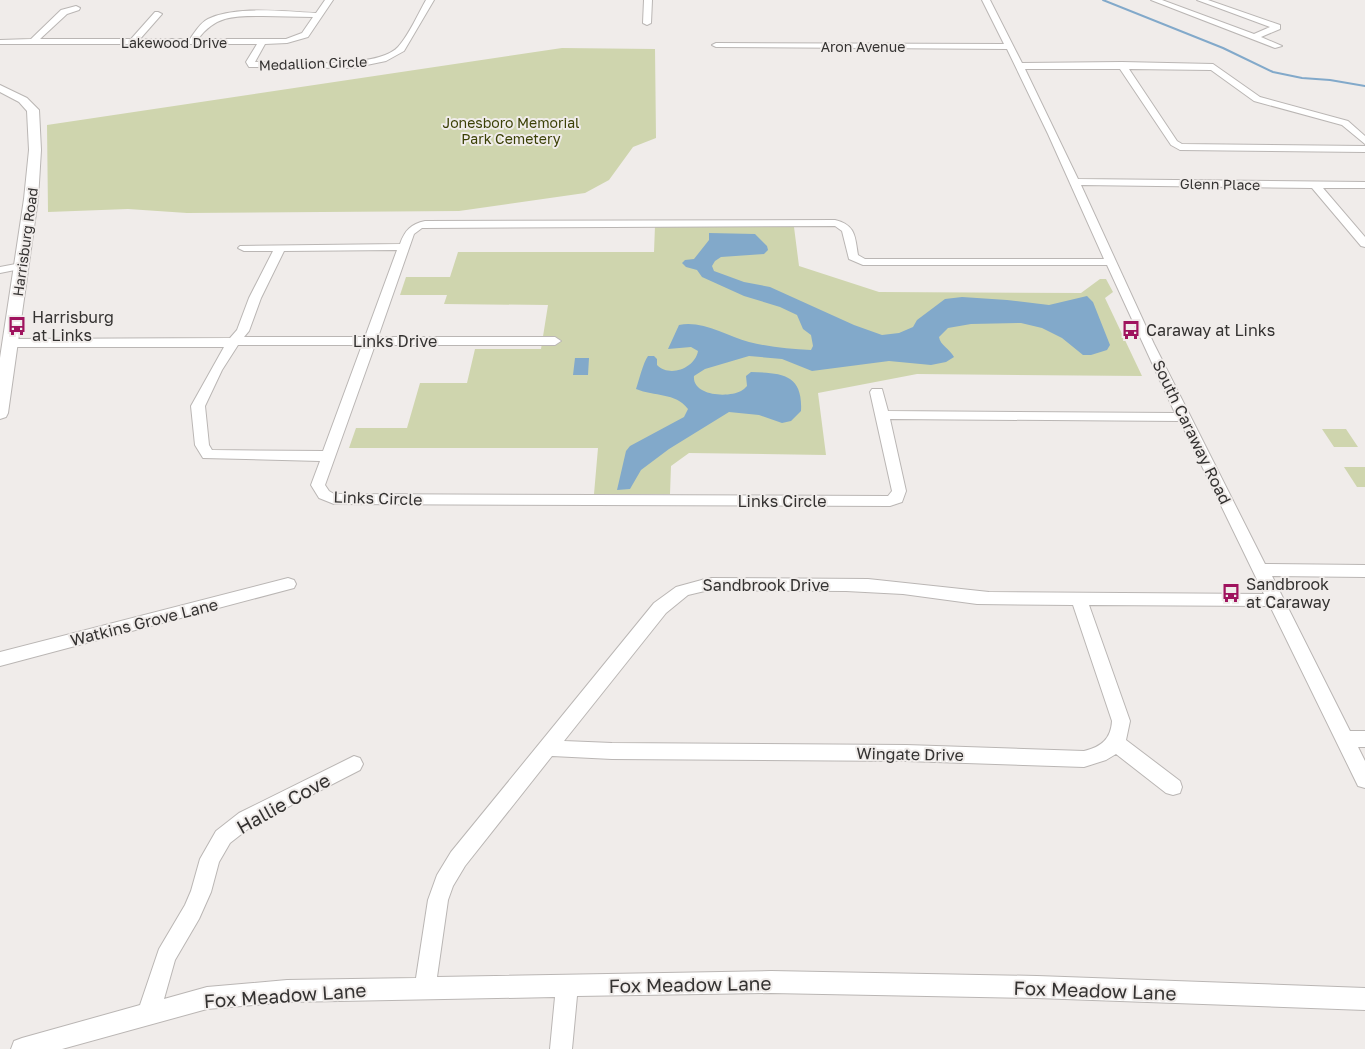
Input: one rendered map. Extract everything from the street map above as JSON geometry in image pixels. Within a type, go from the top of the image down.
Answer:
[{"type":"main road","name":"Harrisburg Road","points":[[0,88],[29,105],[34,118],[34,176],[0,413]]},
{"type":"street","name":"Lakewood Drive","points":[[0,42],[282,42],[301,37],[305,34],[330,0]]},
{"type":"street","name":"Medallion Circle","points":[[262,42],[250,62],[252,65],[352,65],[383,59],[401,49],[430,0]]},
{"type":"street","points":[[646,23],[648,0]]},
{"type":"street","name":"South Caraway Road","points":[[986,0],[1075,182],[1184,417],[1365,780]]},
{"type":"street","points":[[1155,0],[1278,46]]},
{"type":"street","points":[[1200,0],[1277,27],[1254,37]]},
{"type":"street","points":[[1172,6],[1181,3]]},
{"type":"street","points":[[33,42],[64,12],[76,8]]},
{"type":"street","points":[[133,42],[158,14]]},
{"type":"street","points":[[192,42],[209,22],[221,17],[236,15],[319,15]]},
{"type":"street","name":"Aron Avenue","points":[[716,45],[1009,46]]},
{"type":"street","points":[[1134,56],[1141,65]]},
{"type":"street","points":[[1018,65],[1213,67],[1257,99],[1345,123],[1365,141]]},
{"type":"street","points":[[1118,66],[1174,143],[1180,147],[1365,149]]},
{"type":"street","name":"Glenn Place","points":[[1075,182],[1365,184]]},
{"type":"street","points":[[1315,185],[1365,244]]},
{"type":"street","name":"Links Circle","points":[[882,415],[899,491],[896,499],[884,502],[334,499],[324,495],[318,485],[404,247],[412,230],[432,222],[835,223],[844,225],[847,229],[853,257],[863,262],[1111,262]]},
{"type":"street","points":[[244,248],[404,247]]},
{"type":"street","points":[[280,248],[255,298],[243,331],[234,341],[198,406],[204,452],[208,455],[328,456]]},
{"type":"street","points":[[0,270],[21,269]]},
{"type":"street","points":[[0,274],[21,269]]},
{"type":"street","name":"Links Drive","points":[[11,340],[224,343],[234,341],[555,341]]},
{"type":"street","points":[[877,392],[882,415],[1184,417]]},
{"type":"street","points":[[1261,570],[1365,571]]},
{"type":"street","name":"Watkins Grove Lane","points":[[0,659],[288,584]]},
{"type":"street","name":"Sandbrook Drive","points":[[425,988],[438,900],[444,882],[458,859],[670,598],[692,587],[709,584],[857,585],[898,587],[969,598],[1276,600]]},
{"type":"street","points":[[1079,598],[1121,721],[1121,734],[1115,742],[1173,787]]},
{"type":"street","points":[[1344,739],[1365,739]]},
{"type":"street","name":"Wingate Drive","points":[[547,748],[612,751],[906,753],[1084,759],[1094,757],[1108,750],[1115,742]]},
{"type":"street","name":"Hallie Cove","points":[[149,1012],[166,956],[192,912],[201,892],[210,859],[224,837],[246,819],[354,764]]},
{"type":"street","name":"Fox Meadow Lane","points":[[22,1049],[149,1012],[207,998],[234,994],[287,991],[771,982],[1037,987],[1365,999]]},
{"type":"street","points":[[561,1049],[567,985]]},
{"type":"green space","name":"Jonesboro Memorial Park Cemetery","points":[[562,48],[655,49],[656,138],[633,147],[609,180],[585,193],[459,211],[187,213],[128,209],[48,212],[47,125]]},
{"type":"green space","points":[[655,226],[794,227],[799,266],[879,292],[1081,293],[1100,279],[1106,279],[1113,292],[1105,298],[1142,376],[917,374],[818,393],[826,455],[689,453],[671,466],[670,494],[594,494],[598,448],[349,448],[356,428],[407,428],[420,383],[467,383],[475,349],[541,349],[548,305],[444,304],[447,295],[400,295],[406,277],[450,277],[458,252],[654,252]]},
{"type":"green space","points":[[1322,429],[1346,429],[1358,447],[1334,447]]},
{"type":"green space","points":[[1344,467],[1365,467],[1365,487],[1357,487]]},
{"type":"water","points":[[709,233],[755,234],[767,246],[768,250],[764,254],[721,257],[712,266],[714,271],[744,282],[770,287],[854,325],[882,335],[899,333],[913,327],[917,320],[945,299],[962,297],[1049,305],[1087,296],[1093,302],[1110,345],[1107,350],[1091,355],[1083,355],[1062,338],[1042,328],[1021,323],[971,324],[948,328],[939,337],[954,357],[946,362],[931,365],[889,361],[812,371],[782,359],[749,356],[705,369],[694,376],[695,383],[705,391],[720,395],[741,391],[747,386],[746,376],[751,372],[781,375],[788,378],[798,389],[801,399],[801,411],[791,421],[782,423],[759,415],[729,412],[669,449],[641,470],[630,489],[617,490],[626,451],[630,446],[684,417],[688,409],[671,397],[636,389],[648,356],[654,356],[657,359],[657,365],[668,371],[675,371],[687,366],[696,357],[698,351],[691,347],[668,349],[679,325],[697,325],[749,342],[772,346],[811,350],[813,346],[811,335],[803,329],[797,315],[780,307],[744,296],[702,277],[697,270],[686,267],[682,263],[685,260],[694,259],[709,240]]},
{"type":"water","points":[[575,358],[589,358],[588,375],[573,375]]},
{"type":"waterway","points":[[1103,0],[1223,48],[1273,72],[1302,78],[1330,80],[1365,86]]},
{"type":"place","name":"Harrisburg at Links","points":[[17,326]]},
{"type":"place","name":"Caraway at Links","points":[[1131,330]]},
{"type":"place","name":"Sandbrook at Caraway","points":[[1231,593]]}]
